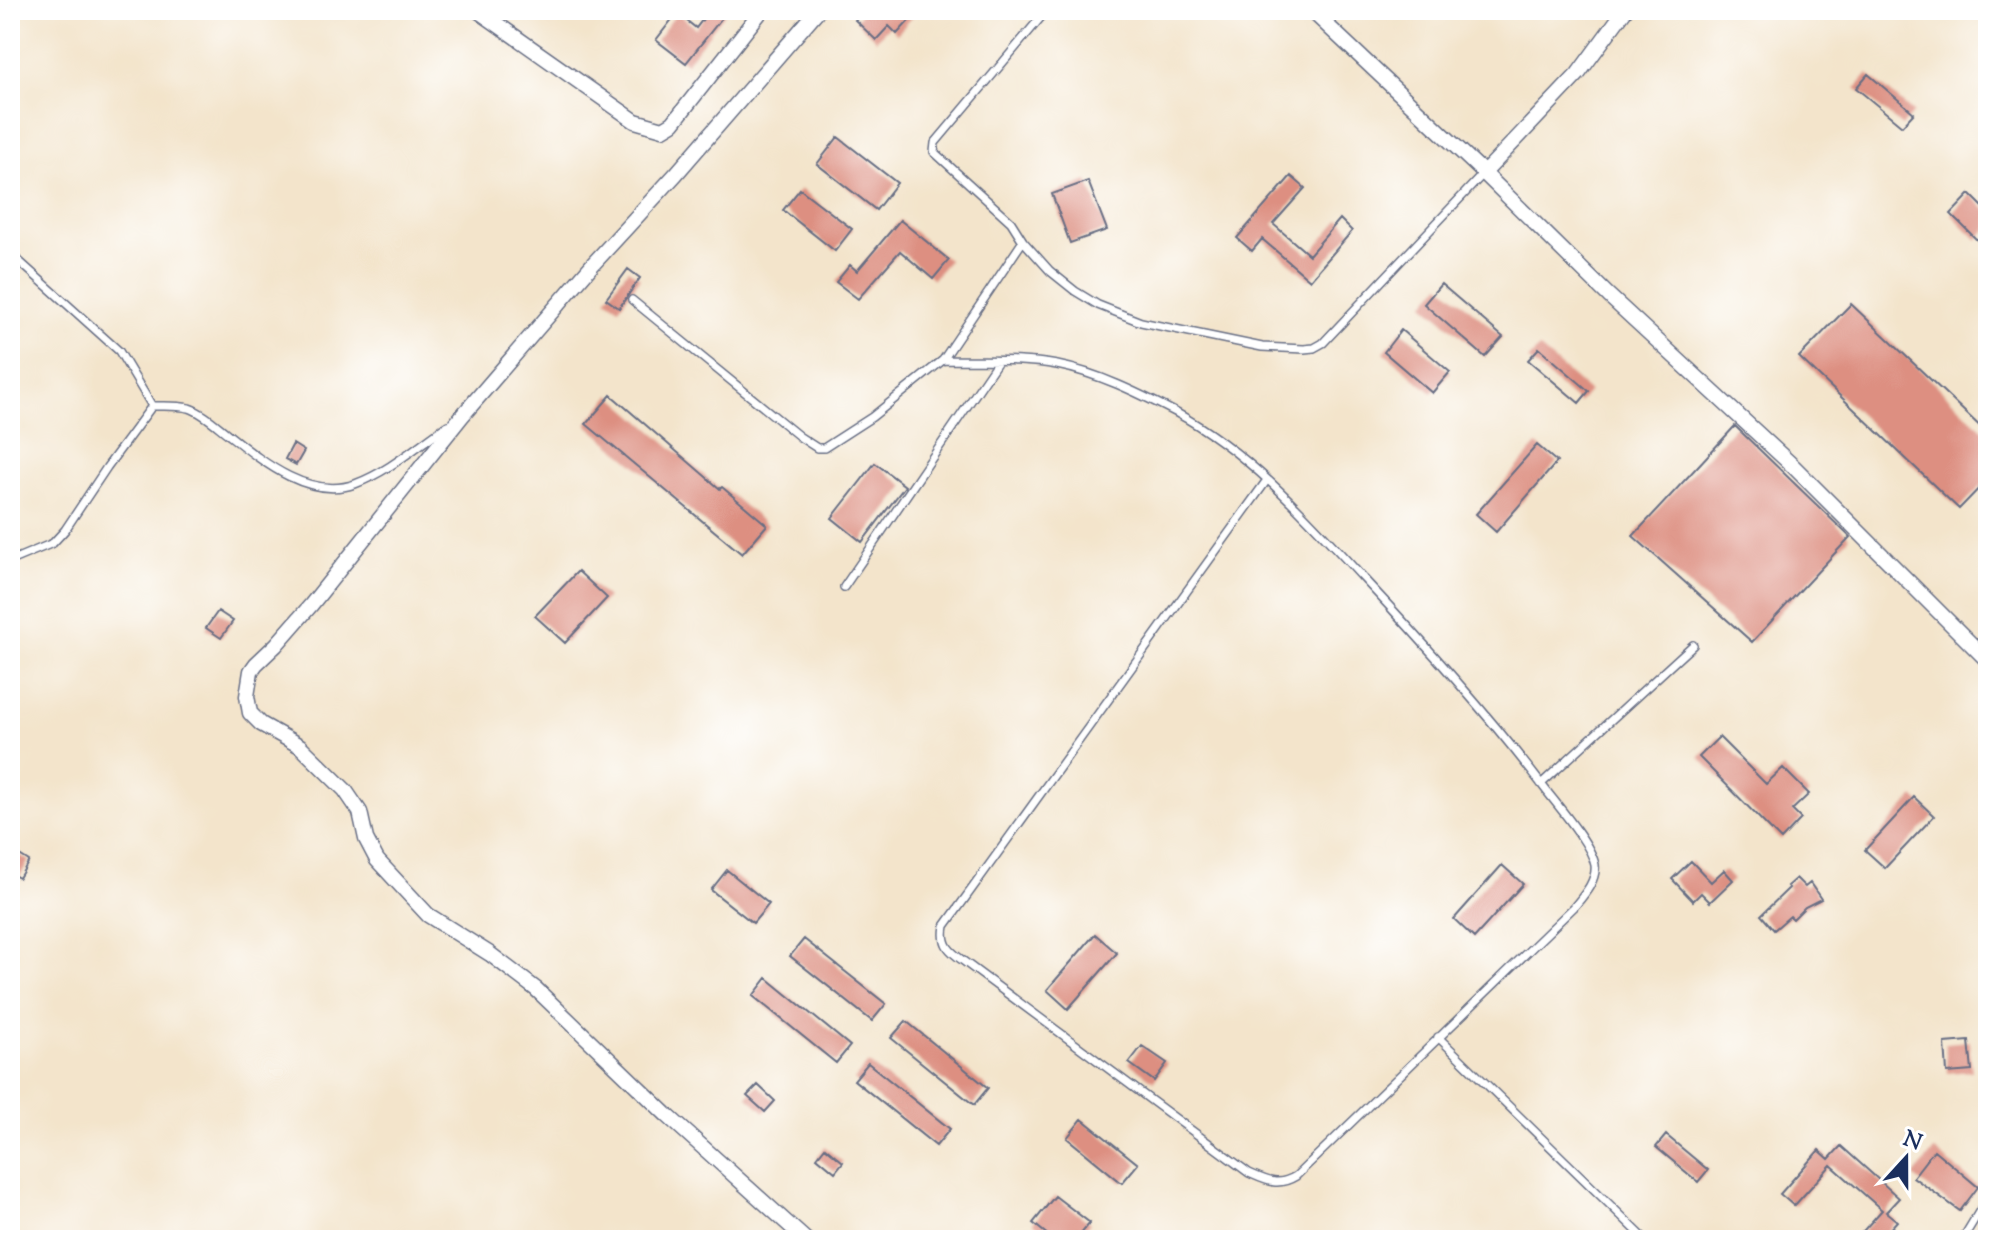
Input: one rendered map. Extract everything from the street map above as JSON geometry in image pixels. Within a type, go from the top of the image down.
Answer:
[{"type":"street","points":[[477,10],[635,121],[663,129],[673,123],[762,10]]},
{"type":"street","points":[[806,1240],[656,1105],[536,989],[490,954],[428,915],[377,860],[366,839],[360,812],[345,790],[300,746],[261,724],[250,713],[247,688],[256,664],[311,605],[462,416],[818,10]]},
{"type":"street","points":[[1311,10],[1986,653]]},
{"type":"street","points":[[1484,173],[1578,74],[1625,10]]},
{"type":"lane","points":[[1047,10],[934,148],[937,157],[1011,222],[1023,241],[1050,271],[1098,305],[1141,322],[1262,347],[1314,348],[1323,343],[1484,173]]},
{"type":"lane","points":[[632,300],[817,448],[824,448],[841,440],[943,360],[1023,241]]},
{"type":"lane","points":[[10,253],[119,351],[152,406]]},
{"type":"lane","points":[[943,360],[1058,365],[1112,382],[1176,413],[1212,436],[1267,480],[1310,521],[1399,616],[1501,732],[1580,835],[1595,866],[1591,884],[1574,907],[1296,1176],[1284,1183],[1269,1183],[1249,1173],[966,963],[947,948],[943,938],[945,926],[1267,480]]},
{"type":"lane","points":[[844,587],[998,361]]},
{"type":"lane","points":[[152,406],[189,408],[210,420],[281,474],[335,488],[366,479],[399,461],[462,416]]},
{"type":"lane","points":[[10,561],[53,543],[65,530],[152,406]]},
{"type":"lane","points":[[1541,784],[1693,645]]},
{"type":"lane","points":[[1438,1037],[1646,1240]]},
{"type":"lane","points":[[1962,1240],[1988,1197]]},
{"type":"building","points":[[710,10],[728,10],[686,63],[656,40],[677,13],[696,28]]},
{"type":"building","points":[[864,10],[919,10],[897,34],[889,26],[876,40],[855,20]]},
{"type":"building","points":[[1868,74],[1914,113],[1902,126],[1856,88]]},
{"type":"building","points":[[838,137],[897,183],[876,210],[817,164]]},
{"type":"building","points":[[1291,176],[1305,188],[1273,224],[1309,255],[1340,219],[1352,231],[1310,280],[1262,239],[1252,251],[1237,238]]},
{"type":"building","points":[[1088,181],[1107,230],[1070,243],[1052,194]]},
{"type":"building","points":[[800,189],[852,229],[835,251],[783,210]]},
{"type":"building","points":[[1970,194],[1988,212],[1988,228],[1977,240],[1951,214]]},
{"type":"building","points":[[900,220],[949,260],[933,279],[900,251],[858,299],[836,282],[850,265],[857,271]]},
{"type":"building","points":[[628,269],[640,278],[619,308],[606,299]]},
{"type":"building","points":[[1441,284],[1503,337],[1485,357],[1424,304]]},
{"type":"building","points":[[1851,304],[1988,434],[1988,479],[1959,509],[1799,357]]},
{"type":"building","points":[[1401,330],[1450,372],[1432,393],[1384,352]]},
{"type":"building","points":[[1539,348],[1589,391],[1579,403],[1528,360]]},
{"type":"building","points":[[611,395],[720,489],[722,487],[767,525],[742,554],[586,424]]},
{"type":"building","points":[[1735,426],[1850,537],[1752,642],[1633,536]]},
{"type":"building","points":[[293,444],[304,451],[296,465],[285,459]]},
{"type":"building","points":[[1537,445],[1557,462],[1496,532],[1476,514]]},
{"type":"building","points":[[875,463],[905,486],[862,542],[832,518]]},
{"type":"building","points":[[578,571],[607,598],[565,643],[535,616]]},
{"type":"building","points":[[218,611],[233,621],[221,638],[206,628]]},
{"type":"building","points":[[1719,737],[1766,784],[1783,768],[1809,794],[1792,810],[1801,819],[1781,840],[1699,757]]},
{"type":"building","points":[[1914,797],[1934,816],[1885,868],[1865,850]]},
{"type":"building","points":[[10,849],[29,861],[19,878],[10,873]]},
{"type":"building","points":[[1691,861],[1711,882],[1724,870],[1733,880],[1710,902],[1701,893],[1693,901],[1672,879]]},
{"type":"building","points":[[1502,865],[1523,884],[1474,938],[1454,919]]},
{"type":"building","points":[[727,870],[769,904],[753,923],[711,890]]},
{"type":"building","points":[[1796,878],[1805,887],[1810,883],[1821,899],[1805,907],[1793,919],[1790,916],[1774,930],[1761,915]]},
{"type":"building","points":[[1095,934],[1117,953],[1068,1009],[1047,990]]},
{"type":"building","points":[[804,939],[886,1004],[872,1021],[790,956]]},
{"type":"building","points":[[767,978],[850,1046],[836,1063],[753,996]]},
{"type":"building","points":[[906,1021],[988,1088],[974,1105],[891,1038]]},
{"type":"building","points":[[1969,1041],[1972,1071],[1947,1073],[1945,1043]]},
{"type":"building","points":[[1142,1046],[1167,1063],[1154,1081],[1129,1063]]},
{"type":"building","points":[[868,1063],[950,1129],[936,1146],[854,1080]]},
{"type":"building","points":[[758,1085],[775,1101],[765,1112],[747,1096]]},
{"type":"building","points":[[1082,1119],[1138,1164],[1122,1183],[1067,1138]]},
{"type":"building","points":[[1666,1135],[1708,1170],[1698,1182],[1656,1147]]},
{"type":"building","points":[[1841,1146],[1899,1198],[1886,1212],[1897,1221],[1880,1240],[1855,1240],[1882,1210],[1831,1165],[1794,1206],[1780,1194],[1819,1150],[1829,1159]]},
{"type":"building","points":[[825,1147],[843,1162],[835,1172],[817,1157]]},
{"type":"building","points":[[1934,1150],[1978,1187],[1960,1211],[1913,1177]]},
{"type":"building","points":[[1055,1196],[1090,1223],[1076,1240],[1054,1240],[1033,1223]]}]
